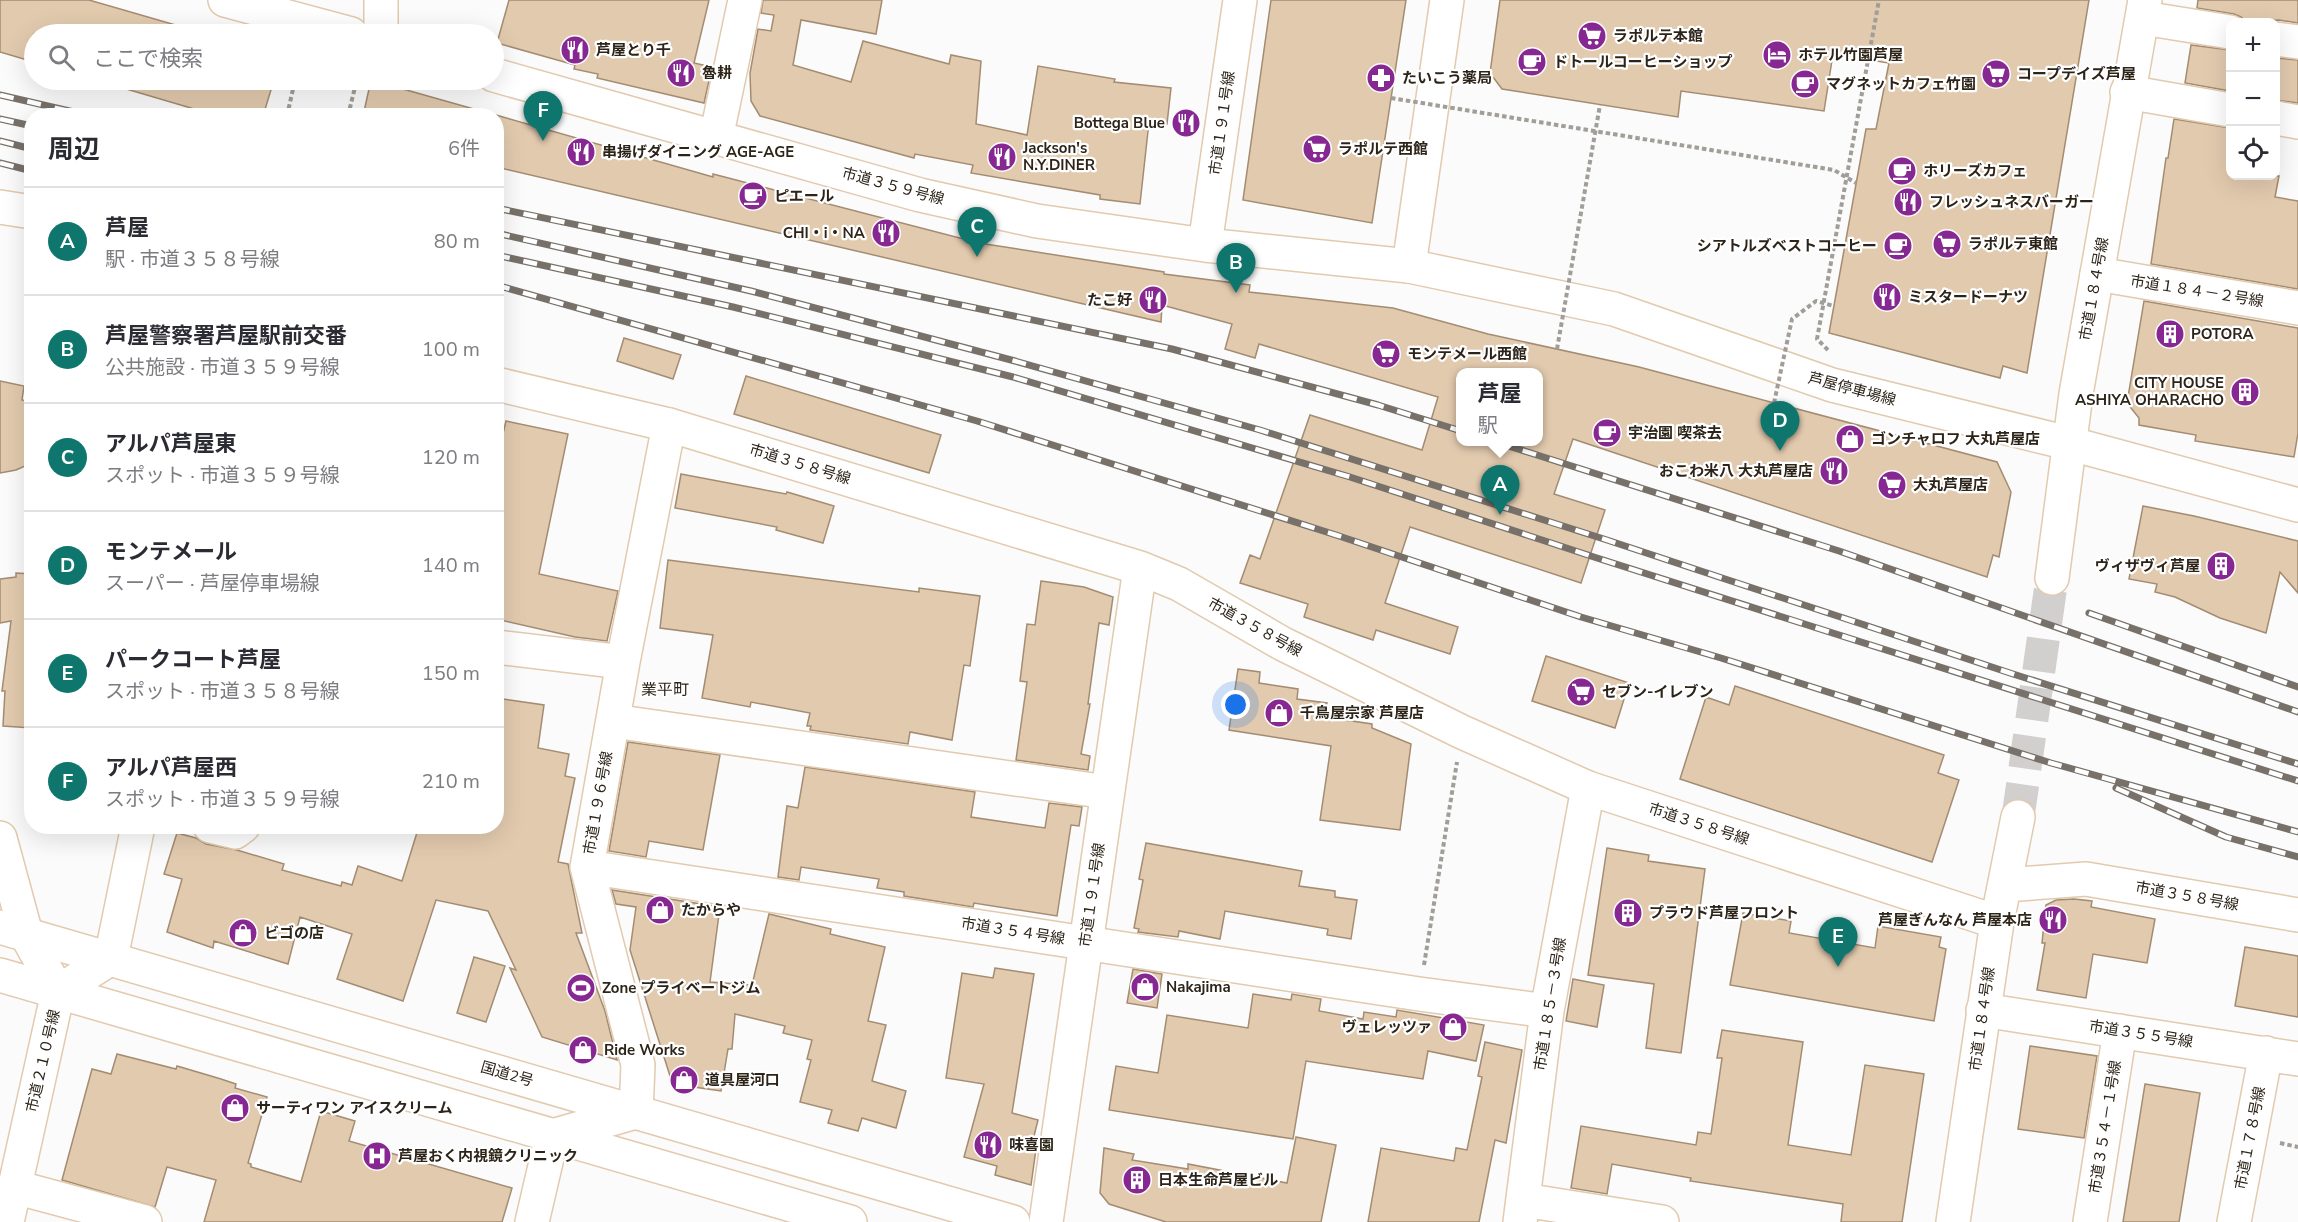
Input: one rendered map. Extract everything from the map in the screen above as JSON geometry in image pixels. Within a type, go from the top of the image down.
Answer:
[{"type":"main road","points":[[225,0],[314,24]]},
{"type":"main road","points":[[381,0],[381,24]]},
{"type":"main road","points":[[716,138],[745,0]]},
{"type":"main road","name":"市道１９１号線","points":[[1204,245],[1240,0]]},
{"type":"main road","points":[[1409,266],[1447,0]]},
{"type":"main road","points":[[2144,9],[2226,31]]},
{"type":"main road","name":"市道１８４号線","points":[[2052,579],[2068,443],[2127,92],[2144,9]]},
{"type":"main road","points":[[2280,40],[2298,42]]},
{"type":"main road","name":"市道３５９号線","points":[[504,78],[920,195],[1037,221],[1204,245],[1409,266]]},
{"type":"main road","points":[[2127,92],[2226,109]]},
{"type":"main road","points":[[2280,119],[2298,122]]},
{"type":"main road","points":[[0,207],[24,211]]},
{"type":"main road","name":"芦屋停車場線","points":[[1409,266],[1614,309],[1832,385],[2068,443],[2298,505]]},
{"type":"main road","name":"市道１８４－２号線","points":[[2097,274],[2298,308]]},
{"type":"main road","name":"市道３５８号線","points":[[504,386],[669,425],[1140,568],[1179,584],[1283,644],[1462,732],[1588,788],[1997,922]]},
{"type":"main road","name":"市道１９６号線","points":[[636,1112],[638,1065],[587,867],[623,662],[669,425]]},
{"type":"main road","name":"市道１９１号線","points":[[1046,1222],[1140,568]]},
{"type":"main road","points":[[504,648],[623,662]]},
{"type":"main road","points":[[613,721],[1107,792]]},
{"type":"main road","name":"市道１８５－３号線","points":[[1522,1211],[1547,1011],[1588,788]]},
{"type":"main road","name":"市道１８４号線","points":[[1953,1222],[1997,922],[2018,817]]},
{"type":"main road","points":[[58,992],[111,958],[136,834]]},
{"type":"main road","name":"市道２１０号線","points":[[0,838],[13,931],[58,992],[7,1222]]},
{"type":"main road","name":"市道３５４号線","points":[[587,867],[1419,994],[1547,1011]]},
{"type":"main road","name":"市道３５８号線","points":[[2005,885],[2086,879],[2298,915]]},
{"type":"main road","name":"国道2号","points":[[13,931],[1013,1222]]},
{"type":"main road","points":[[0,975],[850,1222]]},
{"type":"main road","name":"市道３５５号線","points":[[1983,1010],[2298,1059]]},
{"type":"main road","name":"市道３５４－１号線","points":[[2090,1222],[2120,1031]]},
{"type":"main road","name":"市道１７８号線","points":[[2234,1222],[2266,1053]]},
{"type":"main road","points":[[552,1136],[636,1112]]},
{"type":"main road","points":[[532,1222],[552,1136]]},
{"type":"main road","points":[[15,1186],[145,1222]]},
{"type":"main road","points":[[1522,1211],[1662,1222]]},
{"type":"path","points":[[1832,354],[1817,339],[1879,0]]},
{"type":"path","points":[[289,108],[293,90]]},
{"type":"path","points":[[350,108],[354,90]]},
{"type":"path","points":[[1391,98],[1834,170],[1856,183]]},
{"type":"path","points":[[1557,349],[1600,105]]},
{"type":"path","points":[[1774,403],[1792,319],[1816,301],[1834,306]]},
{"type":"path","points":[[1419,994],[1462,732]]},
{"type":"building","points":[[0,0],[89,0],[172,24],[24,24],[24,59],[0,52]]},
{"type":"building","points":[[509,0],[709,0],[694,63],[712,67],[704,103],[597,78],[598,74],[574,69],[575,65],[504,45],[502,24]]},
{"type":"building","points":[[763,0],[882,0],[876,34],[801,20],[793,65],[851,82],[863,41],[949,64],[951,55],[981,61],[976,124],[1027,135],[1038,66],[1115,79],[1114,82],[1171,88],[1167,124],[1149,122],[1140,204],[1100,199],[1100,195],[971,173],[973,165],[915,154],[914,158],[760,116],[751,101],[750,73],[758,29],[771,31],[774,15],[761,13]]},
{"type":"building","name":"ラポルテ西館","points":[[1271,0],[1406,0],[1372,223],[1243,200]]},
{"type":"building","name":"ラポルテ東館","points":[[1500,0],[2089,0],[2027,373],[2003,366],[2000,378],[1829,333],[1866,129],[1876,129],[1889,63],[1833,54],[1824,111],[1681,91],[1678,117],[1502,89],[1490,73]]},
{"type":"building","points":[[2198,0],[2298,0],[2298,23],[2280,20],[2280,18],[2242,18],[2234,14],[2197,8]]},
{"type":"building","points":[[2191,45],[2226,49],[2226,90],[2185,83]]},
{"type":"building","points":[[2280,58],[2298,60],[2298,103],[2280,101]]},
{"type":"building","points":[[130,90],[271,90],[265,108],[191,108]]},
{"type":"building","points":[[369,90],[407,90],[470,108],[365,108]]},
{"type":"building","points":[[504,117],[713,177],[713,174],[979,243],[1164,272],[1164,274],[1250,285],[1249,292],[1393,308],[1488,334],[1639,367],[1997,462],[2011,492],[1999,557],[1993,555],[1987,577],[1573,439],[1554,494],[1605,510],[1581,583],[1410,527],[1385,603],[1458,627],[1450,654],[1376,630],[1373,640],[1304,617],[1308,604],[1240,583],[1250,555],[1260,559],[1310,415],[1422,450],[1438,397],[1259,344],[1255,358],[1225,349],[1232,324],[1162,305],[1161,322],[504,169]]},
{"type":"building","points":[[2174,119],[2226,127],[2226,180],[2278,180],[2275,197],[2298,201],[2298,289],[2151,264],[2166,158],[2168,158]]},
{"type":"building","points":[[2144,301],[2298,328],[2298,433],[2294,457],[2195,441],[2196,435],[2139,425],[2139,418],[2127,403]]},
{"type":"building","points":[[624,338],[681,355],[673,379],[617,361]]},
{"type":"building","points":[[746,376],[941,435],[929,473],[734,414]]},
{"type":"building","points":[[0,381],[24,386],[22,400],[24,400],[24,466],[0,473]]},
{"type":"building","points":[[506,421],[568,434],[539,574],[618,591],[607,641],[575,637],[504,621],[504,429]]},
{"type":"building","points":[[681,474],[786,494],[787,492],[834,506],[823,543],[776,530],[777,527],[675,508]]},
{"type":"building","name":"ヴィザヴィ芦屋","points":[[2143,506],[2298,541],[2298,593],[2280,572],[2266,633],[2220,618],[2175,597],[2155,592],[2157,584],[2129,579]]},
{"type":"building","points":[[668,560],[919,592],[919,588],[980,596],[970,666],[964,665],[952,740],[910,732],[908,744],[810,730],[811,726],[807,726],[810,713],[751,702],[750,707],[702,698],[713,635],[660,628]]},
{"type":"building","points":[[16,573],[24,574],[24,727],[3,726],[5,691],[2,691],[11,621],[0,623],[0,579],[16,577]]},
{"type":"building","points":[[1041,581],[1084,587],[1113,597],[1109,625],[1099,623],[1088,704],[1090,704],[1081,754],[1090,756],[1088,770],[1016,760],[1027,682],[1020,681],[1027,624],[1035,625]]},
{"type":"building","name":"セブン-イレブン","points":[[1546,656],[1629,683],[1615,728],[1532,701]]},
{"type":"building","points":[[1238,669],[1260,672],[1259,683],[1298,689],[1297,699],[1327,703],[1325,717],[1372,724],[1372,728],[1411,744],[1400,830],[1320,820],[1331,746],[1229,730]]},
{"type":"building","points":[[1735,686],[1944,755],[1938,773],[1959,780],[1932,862],[1680,779],[1706,697],[1729,705]]},
{"type":"building","points":[[504,699],[544,705],[538,748],[569,754],[565,776],[575,778],[558,862],[568,864],[582,933],[576,933],[605,1011],[617,1060],[542,1037],[510,968],[516,970],[488,911],[436,900],[403,1001],[337,979],[352,934],[300,917],[288,964],[214,941],[213,948],[167,932],[182,879],[164,874],[177,834],[284,864],[282,870],[341,886],[342,882],[352,885],[358,866],[402,881],[417,834],[504,834]]},
{"type":"building","points":[[628,742],[720,755],[703,850],[649,841],[646,857],[609,851]]},
{"type":"building","points":[[805,767],[975,792],[971,817],[1045,828],[1049,803],[1082,807],[1079,826],[1071,825],[1057,916],[974,903],[973,907],[904,896],[904,892],[877,888],[879,879],[801,867],[799,880],[778,877],[787,806],[798,808]]},
{"type":"building","points":[[1146,843],[1302,871],[1299,886],[1335,891],[1335,897],[1357,900],[1351,939],[1327,935],[1328,929],[1225,911],[1220,939],[1179,931],[1178,937],[1138,932],[1139,929],[1134,928],[1143,880],[1139,879]]},
{"type":"building","name":"プラウド芦屋フロント","points":[[1607,848],[1649,855],[1648,861],[1705,869],[1681,1053],[1646,1048],[1654,984],[1588,975]]},
{"type":"building","points":[[612,890],[720,907],[710,982],[752,985],[769,914],[831,929],[830,934],[885,947],[868,1021],[886,1025],[872,1081],[906,1091],[896,1128],[862,1118],[858,1131],[828,1123],[832,1110],[800,1102],[811,1060],[807,1059],[812,1040],[783,1033],[785,1026],[735,1014],[732,1049],[728,1049],[721,1091],[694,1087],[694,1083],[671,1079],[630,950],[636,907],[616,904]]},
{"type":"building","points":[[2056,900],[2092,901],[2091,907],[2155,919],[2147,963],[2093,954],[2086,998],[2037,990],[2045,943],[2042,943],[2046,905]]},
{"type":"building","points":[[1743,913],[1791,921],[1789,933],[1875,948],[1878,926],[1941,937],[1939,947],[1946,949],[1934,1021],[1730,985]]},
{"type":"building","points":[[2245,947],[2298,956],[2298,1017],[2235,1006]]},
{"type":"building","points":[[474,957],[505,966],[486,1022],[457,1013]]},
{"type":"building","points":[[995,968],[1034,974],[1012,1113],[1038,1120],[1031,1148],[1036,1149],[1031,1185],[995,1175],[997,1166],[964,1157],[984,1084],[946,1078],[962,973],[993,978]]},
{"type":"building","name":"Nakajima","points":[[1133,969],[1162,974],[1157,1008],[1127,1003]]},
{"type":"building","points":[[1573,979],[1604,985],[1597,1027],[1566,1021]]},
{"type":"building","points":[[1253,994],[1291,1000],[1292,994],[1321,999],[1319,1011],[1363,1019],[1364,1012],[1396,1017],[1397,1010],[1484,1025],[1476,1061],[1428,1051],[1423,1079],[1306,1061],[1293,1139],[1109,1110],[1116,1066],[1158,1073],[1167,1015],[1248,1028]]},
{"type":"building","points":[[1722,1030],[1803,1042],[1788,1145],[1851,1155],[1865,1065],[1924,1074],[1902,1222],[1841,1222],[1843,1204],[1690,1181],[1691,1178],[1612,1164],[1607,1194],[1571,1188],[1581,1126],[1696,1145],[1698,1132],[1711,1134],[1722,1058],[1717,1058]]},
{"type":"building","points":[[1485,1042],[1522,1050],[1506,1143],[1495,1140],[1479,1222],[1368,1222],[1381,1148],[1454,1161],[1456,1148],[1467,1150],[1482,1077],[1478,1076]]},
{"type":"building","points":[[2030,1046],[2097,1056],[2084,1138],[2018,1129]]},
{"type":"building","points":[[117,1054],[176,1069],[177,1066],[236,1084],[235,1088],[267,1097],[248,1163],[251,1167],[301,1182],[321,1111],[355,1121],[349,1141],[512,1188],[502,1222],[204,1222],[216,1180],[167,1167],[155,1207],[62,1180],[92,1069],[111,1074]]},
{"type":"building","points":[[2145,1084],[2200,1093],[2179,1222],[2123,1222]]},
{"type":"building","points":[[1296,1137],[1336,1145],[1321,1222],[1166,1222],[1109,1204],[1100,1193],[1104,1148],[1134,1154],[1132,1160],[1188,1169],[1188,1164],[1287,1183]]},
{"type":"tunnel","points":[[2018,817],[2052,578]]},
{"type":"railway","points":[[0,95],[56,108]]},
{"type":"railway","points":[[0,119],[24,124]]},
{"type":"railway","points":[[0,141],[24,147]]},
{"type":"railway","points":[[0,163],[24,169]]},
{"type":"railway","points":[[504,210],[1172,349],[1378,405],[1456,429]]},
{"type":"railway","points":[[504,235],[751,291],[1015,361],[1260,430],[2298,764]]},
{"type":"railway","points":[[504,257],[733,307],[1013,377],[1350,477],[2298,781]]},
{"type":"railway","points":[[504,287],[977,421],[1336,535],[1581,617],[1721,658],[2051,763],[2298,832]]},
{"type":"railway","points":[[1509,446],[1839,551],[2298,712]]},
{"type":"railway","points":[[2089,613],[2298,687]]},
{"type":"railway","points":[[2116,788],[2226,837],[2298,857]]},
{"type":"place","name":"ラポルテ本館","points":[[1592,36]]},
{"type":"place","name":"芦屋とり千","points":[[575,50]]},
{"type":"place","name":"ホテル竹園芦屋","points":[[1777,55]]},
{"type":"place","name":"ドトールコーヒーショップ","points":[[1532,62]]},
{"type":"place","name":"魯耕","points":[[681,73]]},
{"type":"place","name":"コープデイズ芦屋","points":[[1996,74]]},
{"type":"place","name":"たいこう薬局","points":[[1381,78]]},
{"type":"place","name":"マグネットカフェ竹園","points":[[1805,84]]},
{"type":"place","name":"Bottega Blue","points":[[1186,123]]},
{"type":"place","name":"アルパ芦屋西","points":[[543,141]]},
{"type":"place","name":"ラポルテ西館","points":[[1317,149]]},
{"type":"place","name":"串揚げダイニング AGE-AGE","points":[[581,152]]},
{"type":"place","name":"Jackson's N.Y.DINER","points":[[1002,157]]},
{"type":"place","name":"ホリーズカフェ","points":[[1902,171]]},
{"type":"place","name":"ピエール","points":[[753,196]]},
{"type":"place","name":"フレッシュネスバーガー","points":[[1908,202]]},
{"type":"place","name":"CHI・i・NA","points":[[886,233]]},
{"type":"place","name":"ラポルテ東館","points":[[1947,244]]},
{"type":"place","name":"シアトルズベストコーヒー","points":[[1898,246]]},
{"type":"place","name":"アルパ芦屋東","points":[[977,257]]},
{"type":"place","name":"芦屋警察署芦屋駅前交番","points":[[1236,293]]},
{"type":"place","name":"ミスタードーナツ","points":[[1887,297]]},
{"type":"place","name":"たこ好","points":[[1153,300]]},
{"type":"place","name":"POTORA","points":[[2170,334]]},
{"type":"place","name":"モンテメール西館","points":[[1386,354]]},
{"type":"place","name":"CITY HOUSE ASHIYA OHARACHO","points":[[2245,392]]},
{"type":"place","name":"宇治園 喫茶去","points":[[1607,433]]},
{"type":"place","name":"ゴンチャロフ 大丸芦屋店","points":[[1850,439]]},
{"type":"place","name":"モンテメール","points":[[1780,451]]},
{"type":"place","name":"おこわ米八 大丸芦屋店","points":[[1834,471]]},
{"type":"place","name":"大丸芦屋店","points":[[1892,485]]},
{"type":"place","name":"芦屋","points":[[1500,515]]},
{"type":"place","name":"ヴィザヴィ芦屋","points":[[2221,566]]},
{"type":"place","name":"セブン-イレブン","points":[[1581,692]]},
{"type":"place","name":"千鳥屋宗家 芦屋店","points":[[1279,713]]},
{"type":"place","name":"たからや","points":[[660,910]]},
{"type":"place","name":"プラウド芦屋フロント","points":[[1628,913]]},
{"type":"place","name":"芦屋ぎんなん 芦屋本店","points":[[2053,920]]},
{"type":"place","name":"ビゴの店","points":[[243,933]]},
{"type":"place","name":"パークコート芦屋","points":[[1838,967]]},
{"type":"place","name":"Nakajima","points":[[1145,987]]},
{"type":"place","name":"Zone プライベートジム","points":[[581,988]]},
{"type":"place","name":"ヴェレッツァ","points":[[1453,1027]]},
{"type":"place","name":"Ride Works","points":[[583,1050]]},
{"type":"place","name":"道具屋河口","points":[[684,1080]]},
{"type":"place","name":"サーティワン アイスクリーム","points":[[235,1108]]},
{"type":"place","name":"味喜園","points":[[988,1145]]},
{"type":"place","name":"芦屋おく内視鏡クリニック","points":[[377,1156]]},
{"type":"place","name":"日本生命芦屋ビル","points":[[1137,1180]]},
{"type":"district","name":"業平町","points":[[665,690]]}]
